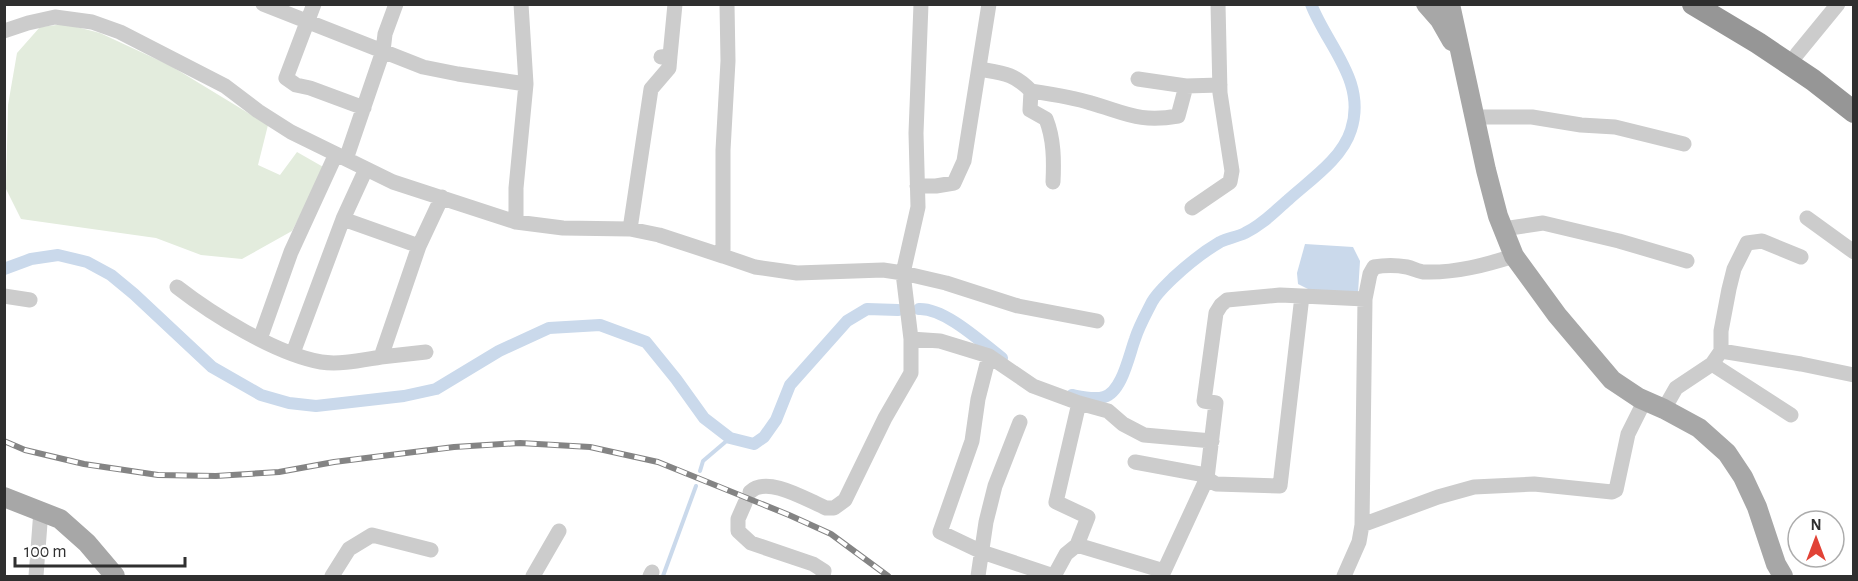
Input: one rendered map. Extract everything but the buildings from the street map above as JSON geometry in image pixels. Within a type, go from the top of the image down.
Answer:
[{"type":"highway","points":[[1693,4],[1768,49],[1854,112]]},
{"type":"highway","points":[[1718,4],[1797,54],[1854,98]]},
{"type":"main road","points":[[1426,4],[1440,20],[1462,59]]},
{"type":"main road","points":[[1450,4],[1486,170],[1503,229],[1514,256],[1557,315],[1612,380],[1699,428],[1727,453],[1743,477],[1757,507],[1776,564],[1784,576]]},
{"type":"main road","points":[[4,497],[60,519],[87,543],[115,576]]},
{"type":"street","points":[[263,4],[423,67],[526,84]]},
{"type":"street","points":[[314,4],[286,78],[296,85],[364,108]]},
{"type":"street","points":[[260,339],[291,252],[364,108],[396,4]]},
{"type":"street","points":[[516,222],[516,188],[526,84],[521,4]]},
{"type":"street","points":[[630,229],[651,89],[669,68],[665,56],[675,4]]},
{"type":"street","points":[[723,256],[723,150],[728,61],[727,4]]},
{"type":"street","points":[[823,576],[824,571],[813,564],[751,543],[738,531],[738,519],[747,497],[760,485],[774,486],[826,508],[834,508],[844,500],[885,418],[911,373],[911,339],[903,273],[918,207],[916,133],[921,4]]},
{"type":"street","points":[[917,186],[954,183],[964,161],[989,4]]},
{"type":"street","points":[[1192,208],[1230,182],[1232,171],[1220,85],[1218,4]]},
{"type":"street","points":[[1797,54],[1838,4]]},
{"type":"street","points":[[4,32],[28,23],[55,18],[92,22],[120,32],[225,86],[274,122],[393,182],[516,222],[563,228],[630,229],[659,235],[755,267],[796,273],[883,270],[903,273],[955,286],[1018,306],[1097,321]]},
{"type":"street","points":[[979,69],[1019,78],[1031,91],[1089,102],[1133,117],[1156,120],[1178,116],[1186,86]]},
{"type":"street","points":[[1138,79],[1186,86],[1220,85]]},
{"type":"street","points":[[1031,91],[1030,111],[1046,119],[1051,130],[1053,182]]},
{"type":"street","points":[[1474,117],[1532,117],[1615,127],[1684,144]]},
{"type":"street","points":[[293,353],[343,219],[366,169]]},
{"type":"street","points":[[381,357],[419,246],[442,197]]},
{"type":"street","points":[[1807,218],[1854,252]]},
{"type":"street","points":[[343,219],[419,246]]},
{"type":"street","points":[[1503,229],[1543,223],[1619,241],[1687,261]]},
{"type":"street","points":[[1717,357],[1734,269],[1747,243],[1762,241],[1800,257]]},
{"type":"street","points":[[1344,576],[1359,542],[1362,525],[1365,299],[1370,274],[1374,267],[1385,265],[1409,267],[1422,272],[1447,272],[1514,256]]},
{"type":"street","points":[[177,287],[192,299],[260,339],[322,362],[352,361],[426,352]]},
{"type":"street","points":[[1077,545],[1164,572],[1207,478],[1216,403],[1204,401],[1216,313],[1221,305],[1227,300],[1280,295],[1365,299]]},
{"type":"street","points":[[4,296],[30,300]]},
{"type":"street","points":[[1135,462],[1200,474],[1216,484],[1280,486],[1302,296]]},
{"type":"street","points":[[911,339],[940,341],[989,356],[1033,386],[1108,411],[1123,424],[1144,435],[1212,441]]},
{"type":"street","points":[[989,356],[978,399],[972,441],[940,532],[982,552],[1054,576],[1066,554],[1077,545],[1088,517],[1056,502],[1079,403]]},
{"type":"street","points":[[1717,357],[1791,415]]},
{"type":"street","points":[[1664,409],[1676,388],[1717,357],[1829,369],[1854,375]]},
{"type":"street","points":[[1362,525],[1438,497],[1474,487],[1534,484],[1612,492],[1616,490],[1628,434],[1645,400]]},
{"type":"street","points":[[978,576],[986,522],[995,486],[1020,422]]},
{"type":"street","points":[[36,576],[41,510]]},
{"type":"street","points":[[533,576],[559,531]]},
{"type":"street","points":[[333,576],[349,549],[372,535],[430,550]]},
{"type":"green space","points":[[65,24],[100,33],[171,66],[268,125],[258,165],[280,175],[297,152],[325,168],[292,231],[242,259],[201,255],[156,238],[21,219],[6,189],[8,105],[17,53],[40,27]]},
{"type":"water","points":[[1305,244],[1353,247],[1360,261],[1358,293],[1314,292],[1298,284],[1297,273]]},
{"type":"waterway","points":[[1072,395],[1096,398],[1110,394],[1120,381],[1137,334],[1156,295],[1207,250],[1220,242],[1251,230],[1268,218],[1333,160],[1347,141],[1355,112],[1350,80],[1311,4]]},
{"type":"waterway","points":[[4,269],[31,259],[58,255],[87,262],[111,275],[134,294],[212,367],[261,395],[289,403],[316,406],[404,396],[436,389],[499,351],[549,328],[600,325],[646,342],[704,418],[730,438],[754,444],[764,437],[776,420],[790,385],[847,321],[867,309],[898,310]]},
{"type":"waterway","points":[[919,309],[929,310],[951,320],[1002,358]]},
{"type":"waterway","points":[[700,471],[703,461],[730,438]]},
{"type":"waterway","points":[[663,576],[696,486]]},
{"type":"railway","points":[[4,441],[25,450],[84,464],[158,475],[216,476],[279,472],[334,462],[454,447],[520,443],[590,447],[658,462],[789,515],[831,534],[888,576]]}]
